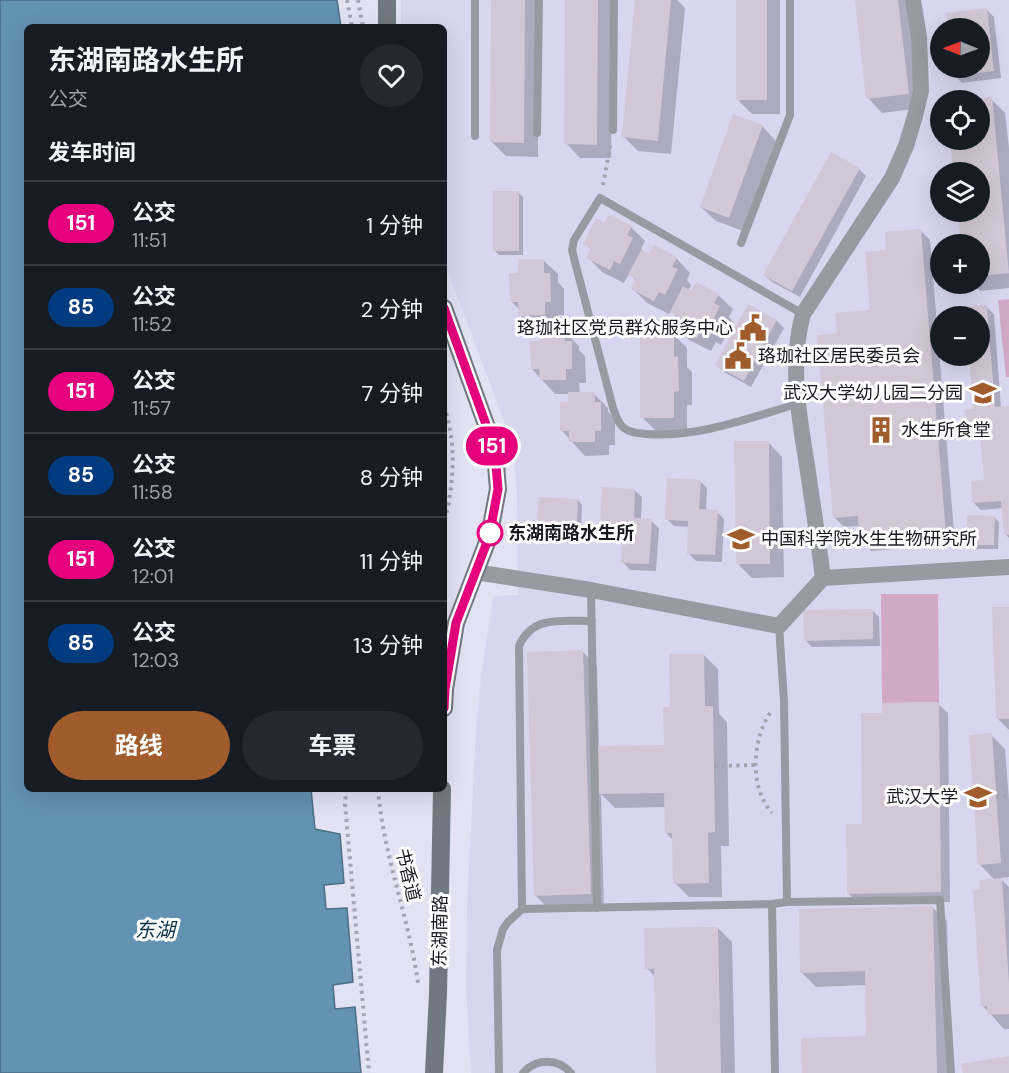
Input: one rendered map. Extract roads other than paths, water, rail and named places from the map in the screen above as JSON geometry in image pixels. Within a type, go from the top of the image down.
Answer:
[{"type":"street","points":[[387,0],[387,24]]},
{"type":"street","points":[[823,578],[797,404],[795,363],[798,333],[803,314],[892,178],[906,146],[921,91],[919,37],[913,0]]},
{"type":"street","points":[[447,316],[488,430],[496,465],[498,489],[489,537],[456,623],[447,677]]},
{"type":"street","points":[[476,572],[591,590],[779,626],[823,578],[1009,567]]},
{"type":"street","name":"东湖南路","points":[[434,1073],[442,792]]},
{"type":"lane","points":[[475,0],[475,136]]},
{"type":"lane","points":[[537,133],[539,0]]},
{"type":"lane","points":[[613,130],[614,0]]},
{"type":"lane","points":[[741,243],[790,116],[790,0]]},
{"type":"lane","points":[[797,404],[709,429],[678,434],[634,433],[625,429],[618,422],[572,250],[574,240],[600,198],[803,314]]},
{"type":"lane","points":[[591,590],[597,908]]},
{"type":"lane","points":[[522,909],[519,646],[527,632],[545,622],[592,621]]},
{"type":"lane","points":[[779,626],[784,701],[787,902]]},
{"type":"lane","points":[[499,1073],[496,950],[508,922],[522,909],[940,900],[951,1073]]},
{"type":"lane","points":[[772,904],[775,1073]]},
{"type":"lane","points":[[523,1073],[536,1063],[547,1061],[558,1063],[571,1073]]},
{"type":"water","name":"东湖","points":[[0,0],[337,0],[341,24],[24,24],[24,792],[311,792],[315,829],[340,834],[344,883],[324,885],[326,909],[347,908],[353,982],[333,985],[335,1009],[355,1007],[361,1073],[0,1073]]},
{"type":"place","name":"珞珈社区党员群众服务中心","points":[[753,328]]},
{"type":"place","name":"珞珈社区居民委员会","points":[[738,356]]},
{"type":"place","name":"武汉大学幼儿园二分园","points":[[983,393]]},
{"type":"place","name":"水生所食堂","points":[[881,430]]},
{"type":"place","name":"东湖南路水生所","points":[[490,533]]},
{"type":"place","name":"中国科学院水生生物研究所","points":[[741,539]]},
{"type":"place","name":"武汉大学","points":[[978,797]]}]
